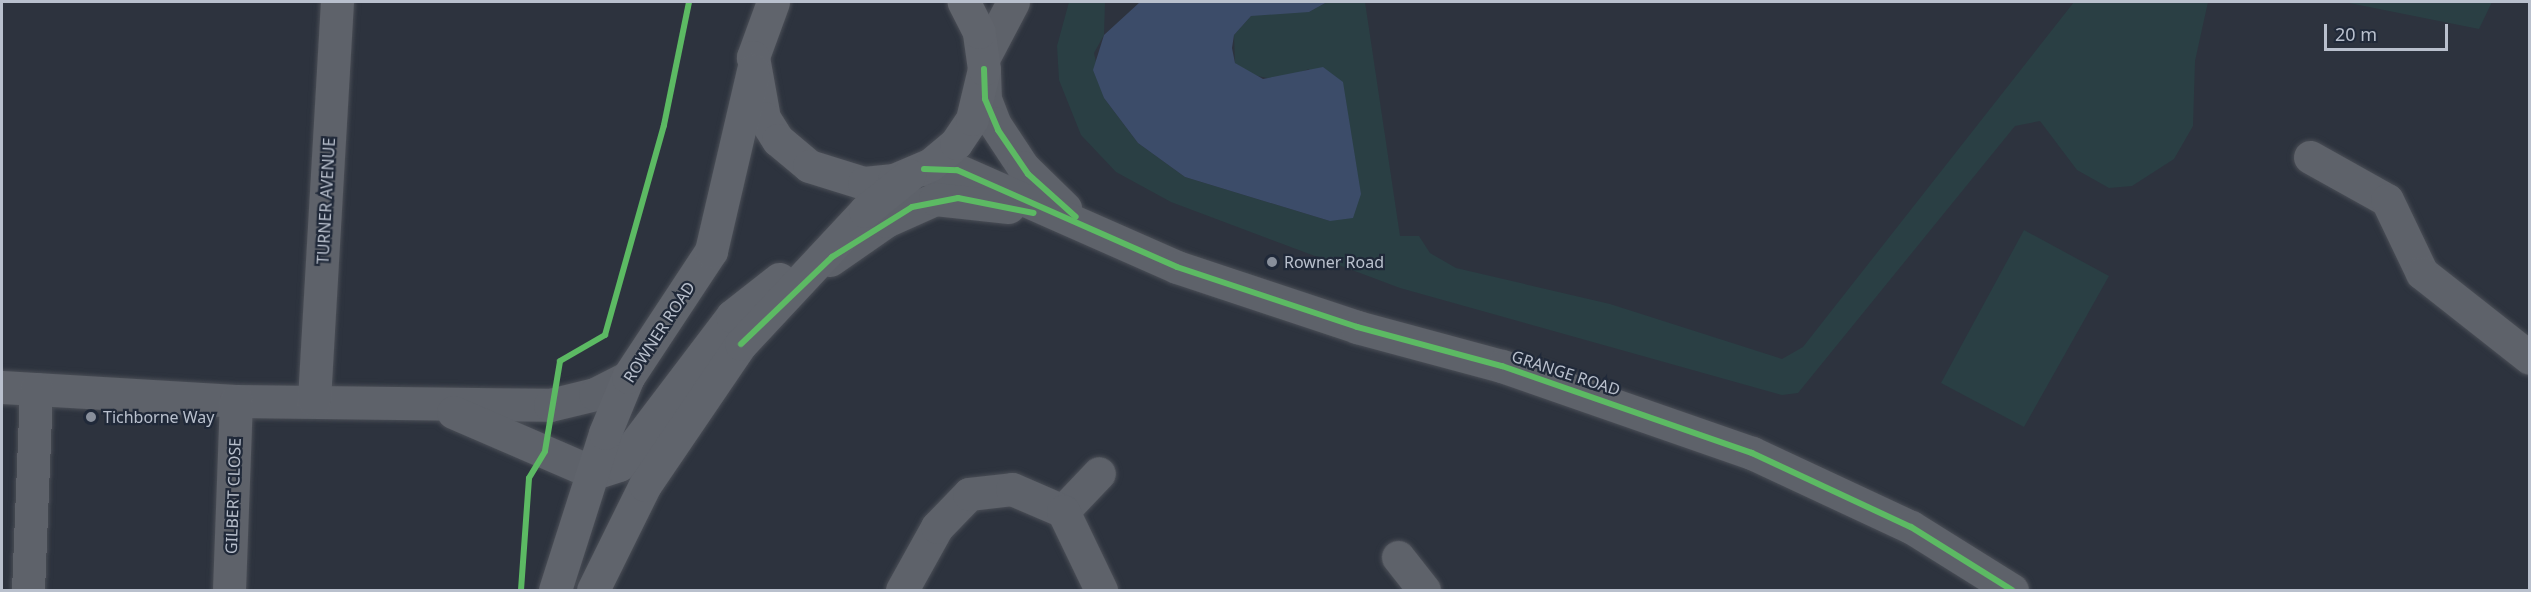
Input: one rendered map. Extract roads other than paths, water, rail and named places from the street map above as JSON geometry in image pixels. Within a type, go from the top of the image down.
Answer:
[{"type":"main road","name":"ROWNER ROAD","points":[[555,591],[628,377],[711,251],[753,71],[759,16],[773,2]]},
{"type":"main road","points":[[594,473],[619,465],[732,316],[916,172],[966,129],[980,101],[984,63],[964,2]]},
{"type":"main road","points":[[753,71],[768,124],[803,163],[856,182],[916,172]]},
{"type":"main road","points":[[592,591],[645,485],[741,344],[865,211]]},
{"type":"street","name":"TURNER AVENUE","points":[[314,400],[337,2]]},
{"type":"street","points":[[984,63],[1013,2]]},
{"type":"street","name":"GRANGE ROAD","points":[[984,63],[986,105],[1005,141],[1035,181],[1092,230]]},
{"type":"street","points":[[2310,157],[2387,200],[2422,273],[2529,358]]},
{"type":"street","name":"GRANGE ROAD","points":[[916,172],[957,170],[1178,267],[1512,369],[1752,453],[1911,527],[2012,591]]},
{"type":"street","name":"GRANGE ROAD","points":[[741,344],[832,257],[923,202],[973,199],[1092,230]]},
{"type":"street","points":[[2,387],[236,400],[314,400],[440,406],[550,405],[595,394],[628,377]]},
{"type":"street","points":[[28,591],[36,389]]},
{"type":"street","name":"GILBERT CLOSE","points":[[229,591],[236,400]]},
{"type":"street","points":[[440,406],[594,473]]},
{"type":"street","points":[[1063,511],[1099,473]]},
{"type":"street","points":[[902,591],[937,527],[969,494],[1012,489],[1063,511],[1101,591]]},
{"type":"street","points":[[1398,557],[1424,591]]},
{"type":"water","points":[[1140,2],[1327,2],[1309,12],[1251,16],[1234,35],[1232,48],[1235,63],[1263,79],[1323,67],[1343,82],[1361,194],[1353,218],[1330,221],[1185,177],[1138,143],[1104,98],[1093,70],[1104,35]]},
{"type":"place","name":"Rowner Road","points":[[1272,262]]},
{"type":"place","name":"Tichborne Way","points":[[91,417]]}]
